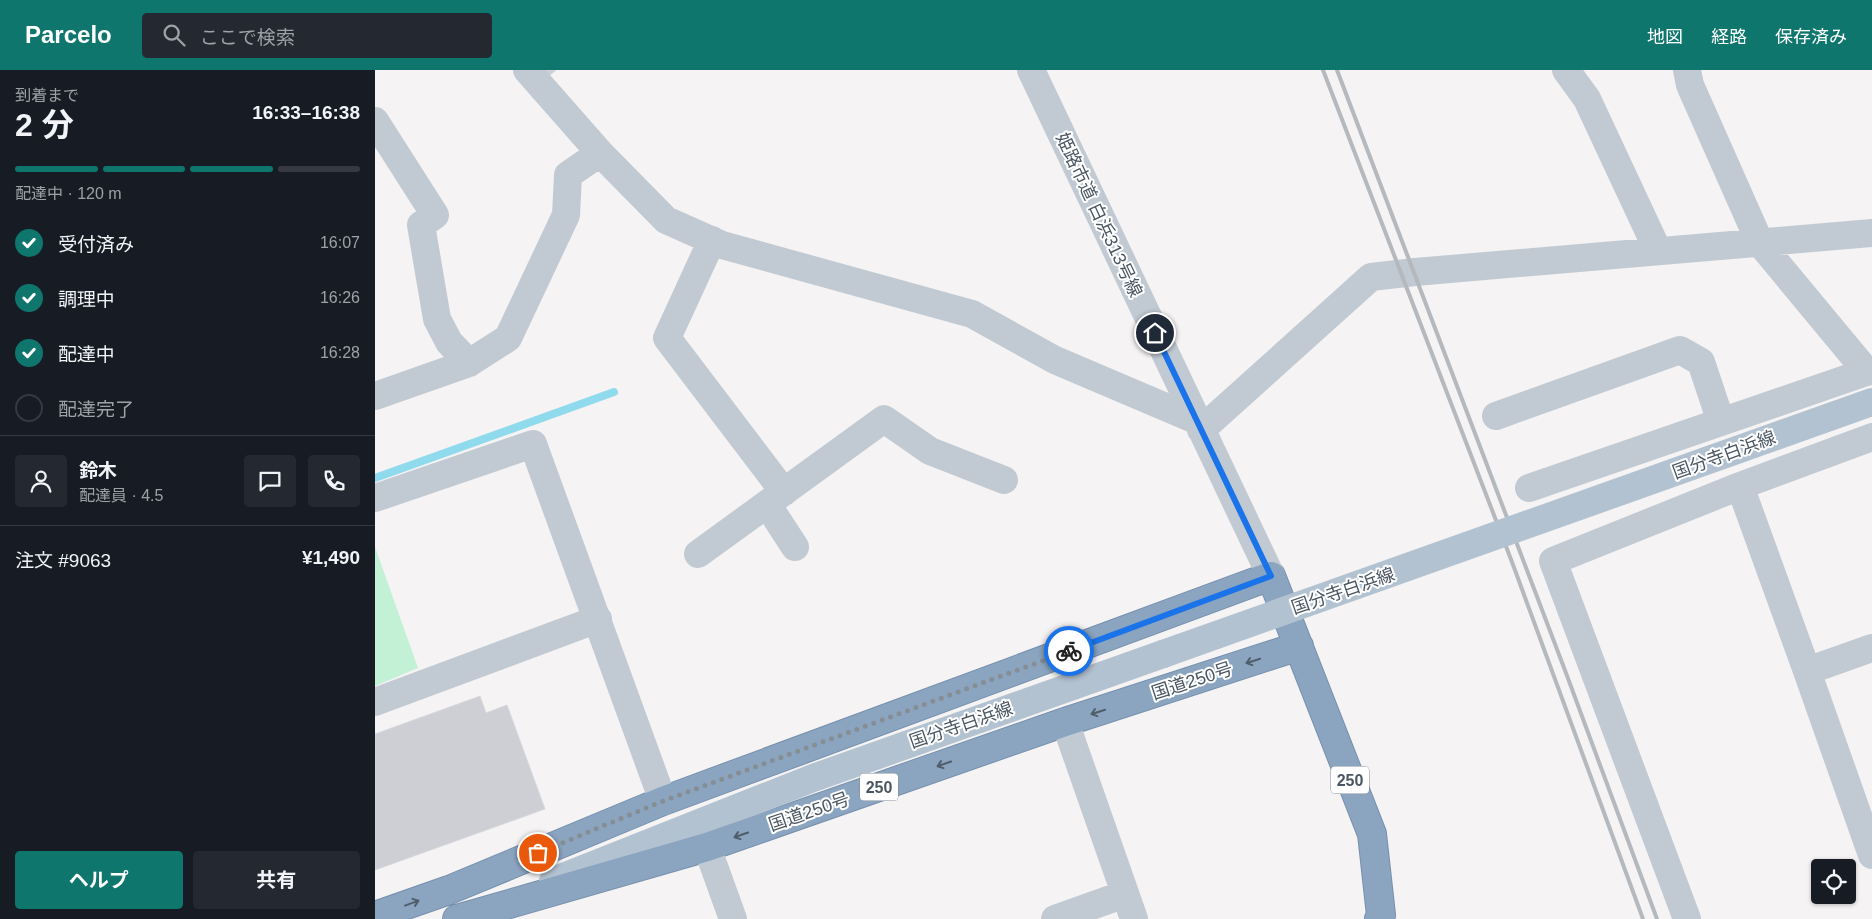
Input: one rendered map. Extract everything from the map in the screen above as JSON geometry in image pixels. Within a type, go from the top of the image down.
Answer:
[{"type":"highway","name":"250","points":[[1271,576],[1372,834],[1382,918]]},
{"type":"highway","points":[[375,916],[449,890],[663,801],[1271,576]]},
{"type":"highway","name":"国道250号","points":[[457,919],[707,847],[1065,722],[1299,646]]},
{"type":"main road","name":"国分寺白浜線","points":[[457,919],[813,778],[1872,402]]},
{"type":"main road","name":"国分寺白浜線","points":[[449,890],[813,778]]},
{"type":"street","points":[[527,70],[600,153],[666,220],[722,245],[972,314],[1055,360],[1199,425],[1371,277],[1872,233]]},
{"type":"street","name":"姫路市道 白浜313号線","points":[[1031,70],[1271,576]]},
{"type":"street","points":[[1566,70],[1587,99],[1658,252]]},
{"type":"street","points":[[1529,488],[1869,371],[1759,243],[1690,85],[1687,70]]},
{"type":"street","points":[[375,121],[435,215],[421,225],[437,320],[449,342],[469,363]]},
{"type":"street","points":[[375,396],[469,363],[508,338],[566,215],[568,174],[600,153]]},
{"type":"street","points":[[712,240],[667,338],[776,498],[795,547]]},
{"type":"street","points":[[1496,416],[1680,350],[1701,362],[1721,422]]},
{"type":"street","points":[[698,554],[884,419],[931,451],[1004,480]]},
{"type":"street","points":[[1687,919],[1553,561],[1740,486],[1872,437]]},
{"type":"street","points":[[375,498],[533,444],[663,801]]},
{"type":"street","points":[[1740,486],[1872,855]]},
{"type":"street","points":[[375,702],[598,620]]},
{"type":"street","points":[[1807,671],[1872,648]]},
{"type":"street","points":[[1055,919],[1129,907],[1065,722]]},
{"type":"street","points":[[707,847],[733,919]]},
{"type":"green space","points":[[375,547],[418,668],[375,686]]},
{"type":"building","points":[[543,70],[556,70],[549,76]]},
{"type":"building","points":[[480,696],[486,713],[507,705],[545,809],[375,870],[375,734]]},
{"type":"waterway","points":[[375,478],[614,392]]},
{"type":"railway","points":[[1323,70],[1512,562],[1643,919]]},
{"type":"railway","points":[[1337,70],[1566,673],[1657,919]]},
{"type":"way so far","points":[[538,853],[663,801],[1069,651]]},
{"type":"route","points":[[1069,651],[1271,576],[1155,333]]}]
